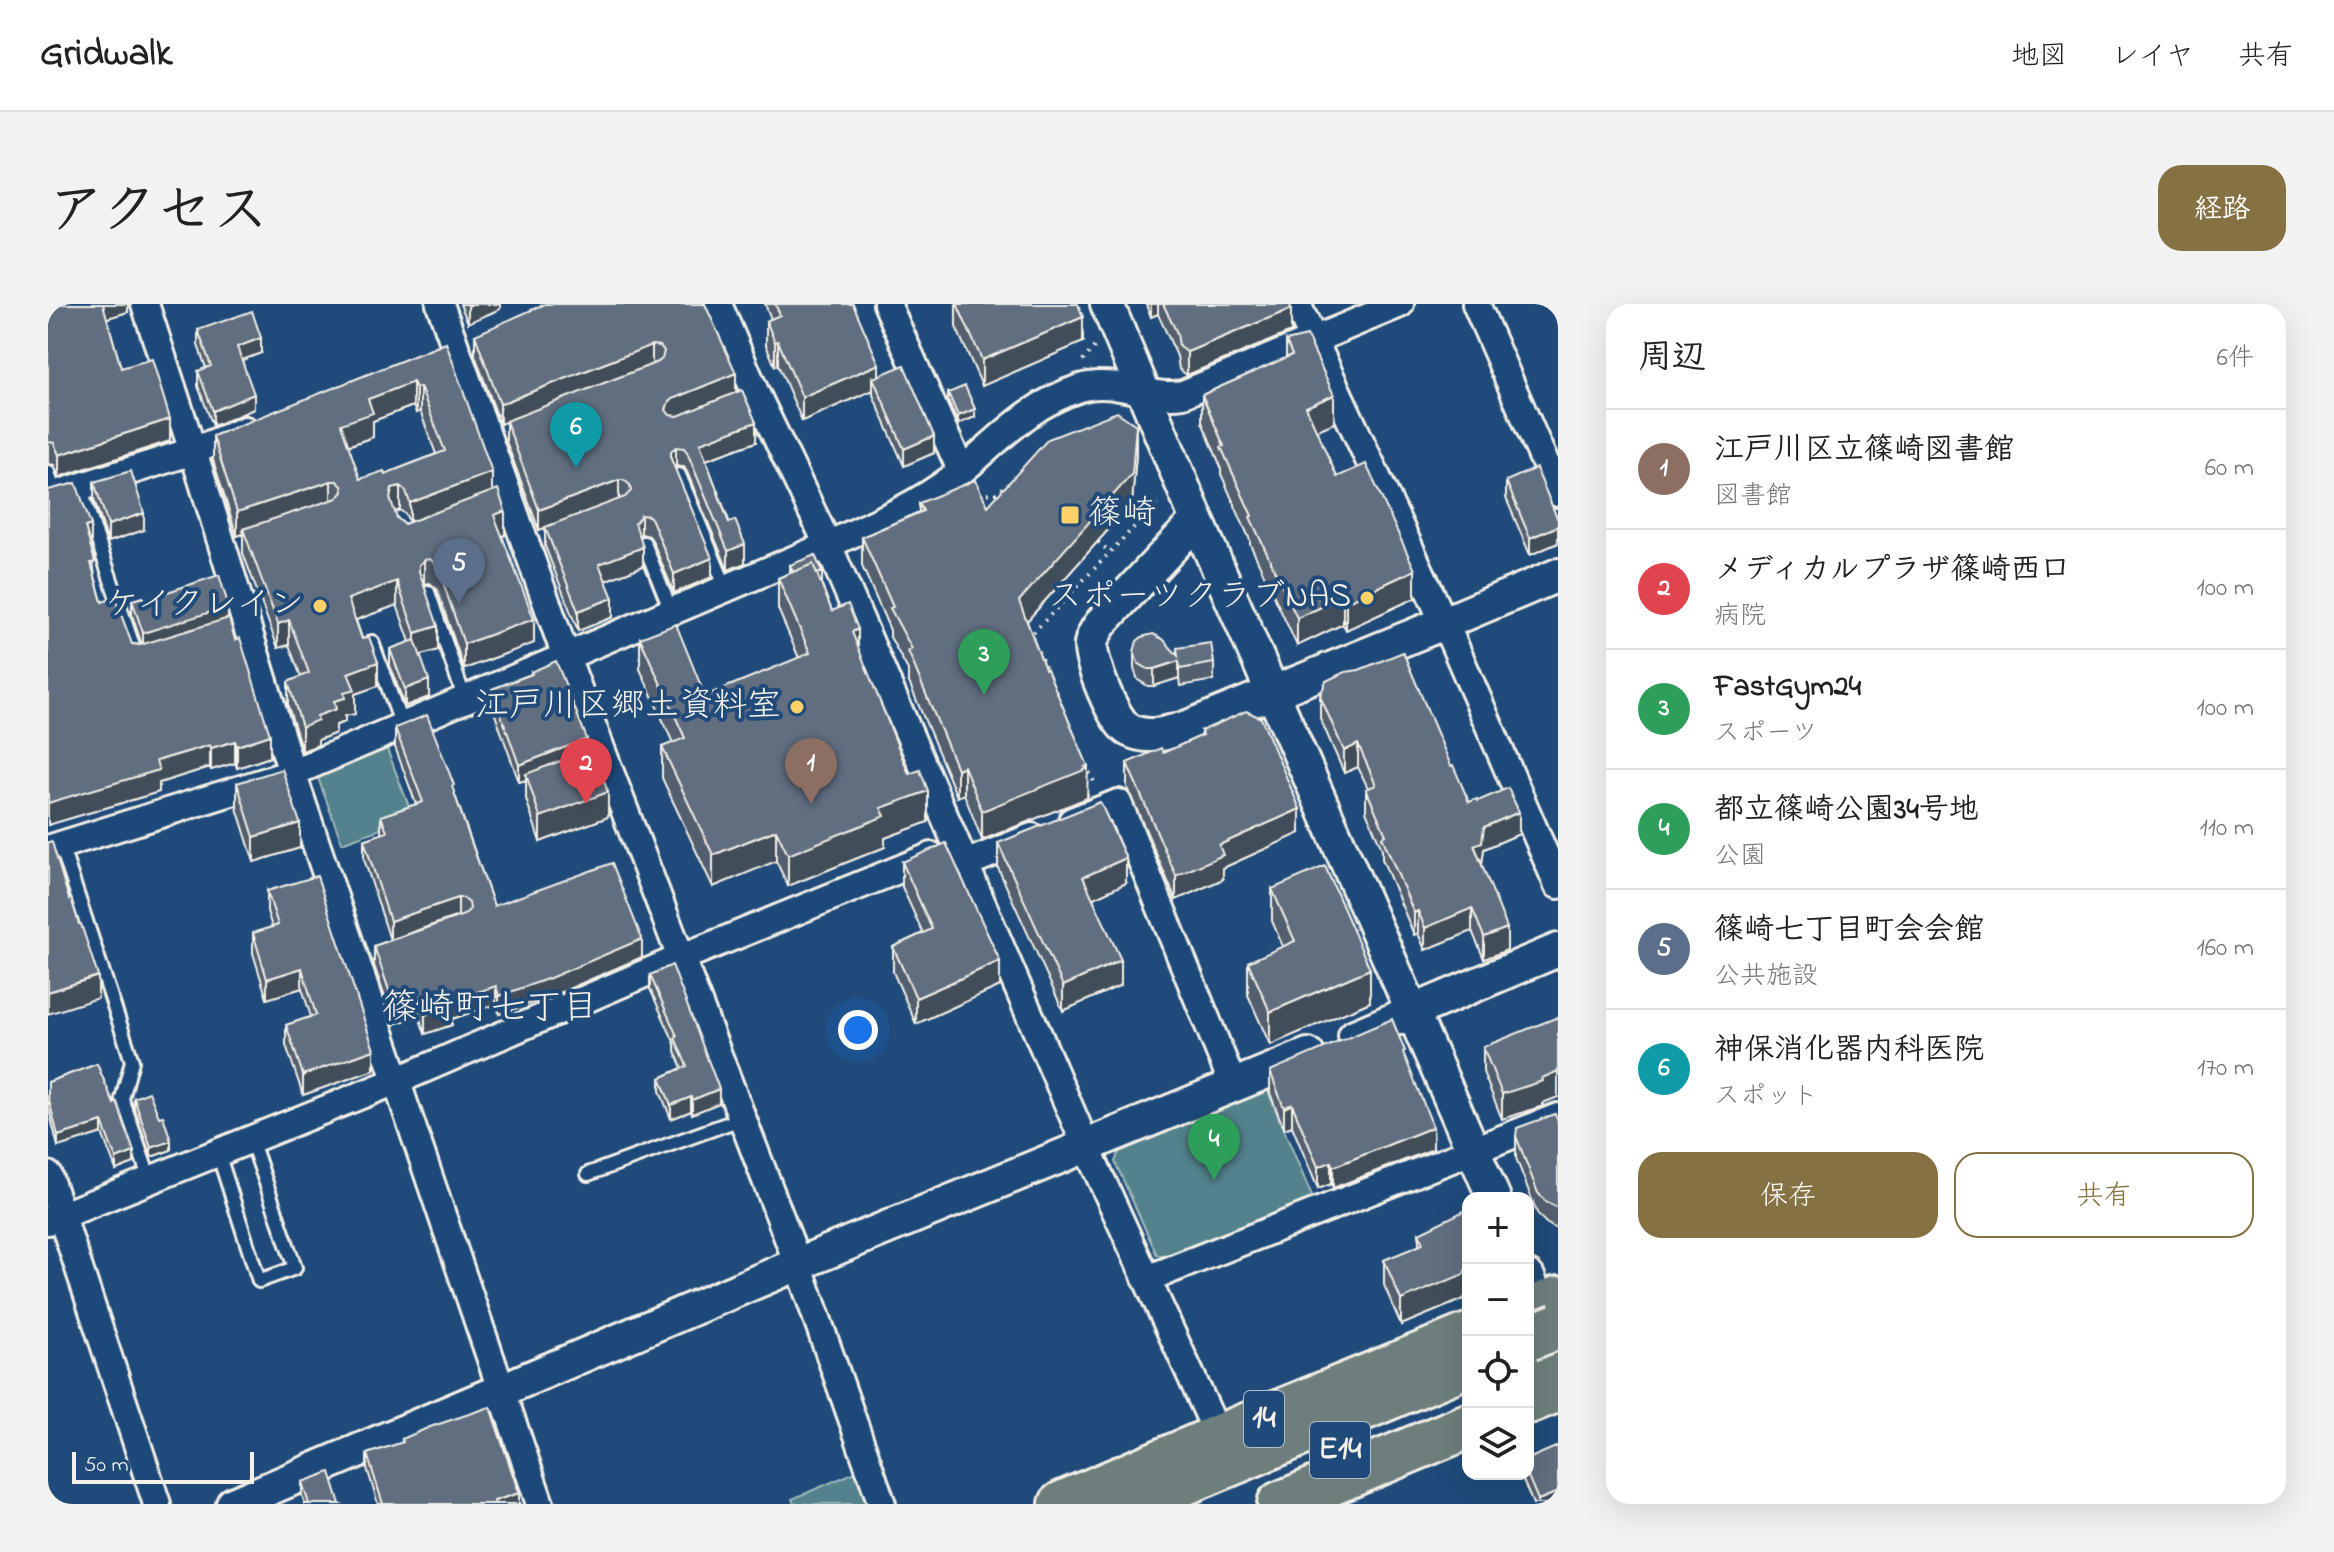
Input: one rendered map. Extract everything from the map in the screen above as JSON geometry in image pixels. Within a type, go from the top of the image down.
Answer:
[{"type":"highway","name":"14","points":[[1062,1504],[1462,1338]]},
{"type":"highway","points":[[1534,1369],[1558,1359]]},
{"type":"highway","name":"E14","points":[[1133,1504],[1462,1367]]},
{"type":"highway","points":[[1534,1399],[1558,1389]]},
{"type":"highway","name":"E14","points":[[1212,1504],[1462,1400]]},
{"type":"highway","name":"14","points":[[1280,1504],[1462,1428]]},
{"type":"street","points":[[145,304],[193,451],[230,548],[240,627],[363,958],[396,1081],[540,1504]]},
{"type":"street","points":[[440,304],[455,346],[495,435],[503,502],[533,542],[599,762],[683,957],[798,1264],[882,1504]]},
{"type":"street","points":[[718,304],[749,396],[828,545],[1086,1146],[1219,1437]]},
{"type":"street","points":[[887,304],[961,470]]},
{"type":"street","points":[[1107,304],[1197,520],[1491,1192]]},
{"type":"street","points":[[1297,304],[1444,623],[1558,885]]},
{"type":"street","points":[[55,847],[292,773],[828,545],[909,507],[961,470],[1009,427],[1045,402],[1082,387],[1099,385],[1164,395],[1183,394],[1400,304]]},
{"type":"street","points":[[1476,304],[1558,493]]},
{"type":"street","points":[[427,358],[483,334]]},
{"type":"street","points":[[58,488],[193,451],[269,421]]},
{"type":"street","points":[[1197,520],[1095,631],[1091,642],[1092,658],[1116,716],[1122,726],[1133,732],[1161,735],[1185,728],[1558,575]]},
{"type":"street","points":[[55,1219],[396,1081],[683,957],[961,855],[1118,803],[1234,1087]]},
{"type":"street","points":[[233,1504],[798,1264],[1234,1087],[1558,950]]},
{"type":"street","points":[[1147,1279],[1558,1117]]},
{"type":"street","points":[[48,1175],[55,1219],[157,1504]]},
{"type":"street","points":[[1540,1310],[1558,1350]]},
{"type":"lane","points":[[679,475],[726,588]]},
{"type":"lane","points":[[58,488],[137,659],[151,654]]},
{"type":"lane","points":[[644,543],[671,611]]},
{"type":"lane","points":[[428,592],[465,700]]},
{"type":"lane","points":[[372,642],[402,726]]},
{"type":"lane","points":[[55,847],[132,1061],[122,1099],[150,1180]]},
{"type":"lane","points":[[588,1174],[743,1118]]},
{"type":"lane","points":[[218,1153],[259,1281],[295,1268],[251,1139]]},
{"type":"path","points":[[972,496],[996,493],[1020,475]]},
{"type":"path","points":[[1049,677],[1031,635],[1157,503],[1155,490]]},
{"type":"path","points":[[1098,542],[1110,552]]},
{"type":"path","points":[[1086,763],[1098,791]]},
{"type":"green space","points":[[387,749],[413,817],[342,843],[317,775]]},
{"type":"green space","points":[[1266,1087],[1313,1199],[1167,1257],[1157,1255],[1115,1162],[1120,1149]]},
{"type":"green space","points":[[860,1470],[873,1504],[794,1504],[792,1499]]},
{"type":"building","points":[[48,304],[103,304],[121,368],[152,359],[170,419],[59,455],[54,443],[48,442]]},
{"type":"building","points":[[545,304],[705,304],[736,373],[672,399],[666,410],[670,415],[678,416],[742,390],[756,422],[700,443],[729,523],[735,520],[745,544],[728,551],[687,452],[684,448],[676,447],[671,451],[671,459],[712,558],[674,574],[652,520],[649,516],[641,515],[635,523],[643,547],[599,564],[613,598],[578,611],[545,527],[625,497],[631,491],[630,485],[619,480],[539,510],[506,421],[658,362],[664,351],[660,346],[652,345],[500,404],[475,335]]},
{"type":"building","points":[[775,304],[853,304],[879,364],[802,397],[766,321],[780,315]]},
{"type":"building","points":[[957,304],[1078,304],[1083,317],[982,360]]},
{"type":"building","points":[[1163,304],[1290,304],[1291,309],[1187,352],[1179,346],[1177,333]]},
{"type":"building","points":[[252,311],[261,338],[237,347],[254,394],[213,411],[198,371],[211,366],[198,330]]},
{"type":"building","points":[[1307,336],[1334,395],[1306,407],[1337,477],[1366,464],[1415,570],[1346,602],[1343,597],[1297,618],[1250,517],[1202,395],[1292,355],[1286,341]]},
{"type":"building","points":[[446,343],[492,472],[410,503],[406,491],[400,486],[392,488],[390,498],[397,518],[404,524],[498,489],[505,511],[494,515],[534,619],[464,644],[437,565],[430,559],[424,560],[419,565],[419,571],[438,626],[415,633],[397,581],[348,599],[362,639],[369,637],[378,662],[348,673],[355,690],[344,693],[345,698],[334,701],[336,709],[317,716],[318,720],[302,727],[288,682],[309,673],[289,620],[278,624],[243,529],[337,498],[343,492],[342,486],[337,481],[331,481],[237,512],[213,436]],"holes":[[[413,382],[416,388],[420,387],[445,451],[385,474],[384,471],[360,479],[341,424],[373,413],[368,399]]]},
{"type":"building","points":[[904,365],[934,436],[904,449],[873,378]]},
{"type":"building","points":[[965,386],[975,409],[958,416],[948,393]]},
{"type":"building","points":[[1117,412],[1136,425],[1132,474],[1019,601],[1087,769],[982,811],[964,766],[957,769],[908,651],[912,649],[890,608],[893,607],[862,537],[923,511],[919,503],[975,480],[988,506],[1048,439]]},
{"type":"building","points":[[1536,468],[1558,526],[1530,538],[1506,481]]},
{"type":"building","points":[[131,471],[144,513],[108,525],[94,482]]},
{"type":"building","points":[[76,483],[91,525],[85,527],[102,602],[115,598],[132,644],[140,645],[229,618],[235,640],[240,638],[270,735],[237,746],[235,741],[211,748],[210,745],[156,761],[159,770],[48,803],[48,490]]},
{"type":"building","points":[[815,555],[822,572],[817,574],[813,564],[793,572],[790,565]]},
{"type":"building","points":[[813,564],[832,611],[848,604],[858,629],[852,632],[909,774],[920,770],[928,791],[881,808],[885,816],[788,855],[776,830],[713,855],[662,747],[685,738],[640,638],[676,624],[705,696],[810,653],[778,578]]},
{"type":"building","points":[[219,575],[228,604],[224,608],[143,633],[132,600],[143,597],[143,600]]},
{"type":"building","points":[[1153,634],[1163,639],[1178,656],[1177,648],[1211,643],[1214,663],[1180,669],[1179,661],[1148,669],[1138,663],[1134,652],[1137,641]]},
{"type":"building","points":[[415,640],[429,680],[405,689],[390,649]]},
{"type":"building","points":[[1403,652],[1469,802],[1508,788],[1519,812],[1484,827],[1482,842],[1474,845],[1507,928],[1484,937],[1472,908],[1425,928],[1418,911],[1414,913],[1382,837],[1386,835],[1366,789],[1376,785],[1358,744],[1344,751],[1320,696],[1326,681]]},
{"type":"building","points":[[556,661],[587,739],[519,765],[492,689]]},
{"type":"building","points":[[1246,711],[1261,718],[1300,809],[1219,845],[1223,855],[1176,876],[1127,763],[1161,748],[1163,753],[1203,735],[1201,731]]},
{"type":"building","points":[[427,715],[494,906],[612,863],[642,939],[499,996],[496,986],[450,1001],[452,1006],[425,1015],[419,998],[394,1005],[374,946],[464,915],[470,909],[469,903],[458,898],[390,921],[364,840],[387,832],[381,816],[423,802],[395,728]]},
{"type":"building","points":[[592,749],[608,792],[540,817],[526,774]]},
{"type":"building","points":[[282,769],[300,823],[254,837],[237,783]]},
{"type":"building","points":[[1100,802],[1126,858],[1083,877],[1121,960],[1063,986],[998,843]]},
{"type":"building","points":[[48,842],[52,842],[69,899],[81,924],[98,976],[48,992]]},
{"type":"building","points":[[946,843],[1000,961],[916,998],[893,947],[932,929],[902,862]]},
{"type":"building","points":[[1325,866],[1370,969],[1270,1012],[1248,962],[1295,941],[1272,889]]},
{"type":"building","points":[[317,876],[374,1050],[303,1075],[286,1025],[316,1015],[302,968],[267,979],[253,933],[278,925],[267,891]]},
{"type":"building","points":[[672,965],[719,1089],[671,1105],[660,1078],[687,1066],[650,975]]},
{"type":"building","points":[[1558,1017],[1558,1071],[1542,1078],[1543,1081],[1502,1094],[1483,1047]]},
{"type":"building","points":[[1392,1019],[1433,1127],[1333,1167],[1331,1162],[1318,1167],[1292,1104],[1284,1108],[1270,1071]]},
{"type":"building","points":[[97,1064],[114,1104],[117,1102],[134,1152],[116,1159],[102,1122],[58,1136],[48,1096],[48,1082]]},
{"type":"building","points":[[149,1092],[159,1117],[163,1116],[171,1141],[151,1148],[134,1098]]},
{"type":"building","points":[[1555,1114],[1558,1122],[1558,1208],[1538,1193],[1516,1136],[1517,1128]]},
{"type":"building","points":[[1462,1212],[1462,1275],[1401,1300],[1384,1260],[1423,1244],[1419,1233]]},
{"type":"building","points":[[490,1407],[519,1493],[494,1501],[495,1504],[383,1504],[367,1454],[403,1442],[402,1439],[430,1427]]},
{"type":"building","points":[[1558,1446],[1558,1492],[1538,1500],[1530,1480],[1534,1480],[1534,1456]]},
{"type":"building","points":[[330,1472],[340,1504],[309,1504],[302,1482]]},
{"type":"place","name":"神保消化器内科医院","points":[[576,468]]},
{"type":"place","name":"篠崎","points":[[1070,515]]},
{"type":"place","name":"スポーツクラブNAS","points":[[1367,598]]},
{"type":"place","name":"篠崎七丁目町会会館","points":[[459,604]]},
{"type":"place","name":"ケイクレイン","points":[[320,606]]},
{"type":"place","name":"FastGym24","points":[[984,695]]},
{"type":"place","name":"江戸川区郷土資料室","points":[[797,707]]},
{"type":"place","name":"メディカルプラザ篠崎西口","points":[[586,804]]},
{"type":"place","name":"江戸川区立篠崎図書館","points":[[811,804]]},
{"type":"place","name":"都立篠崎公園34号地","points":[[1214,1180]]},
{"type":"district","name":"篠崎町七丁目","points":[[490,1009]]}]
